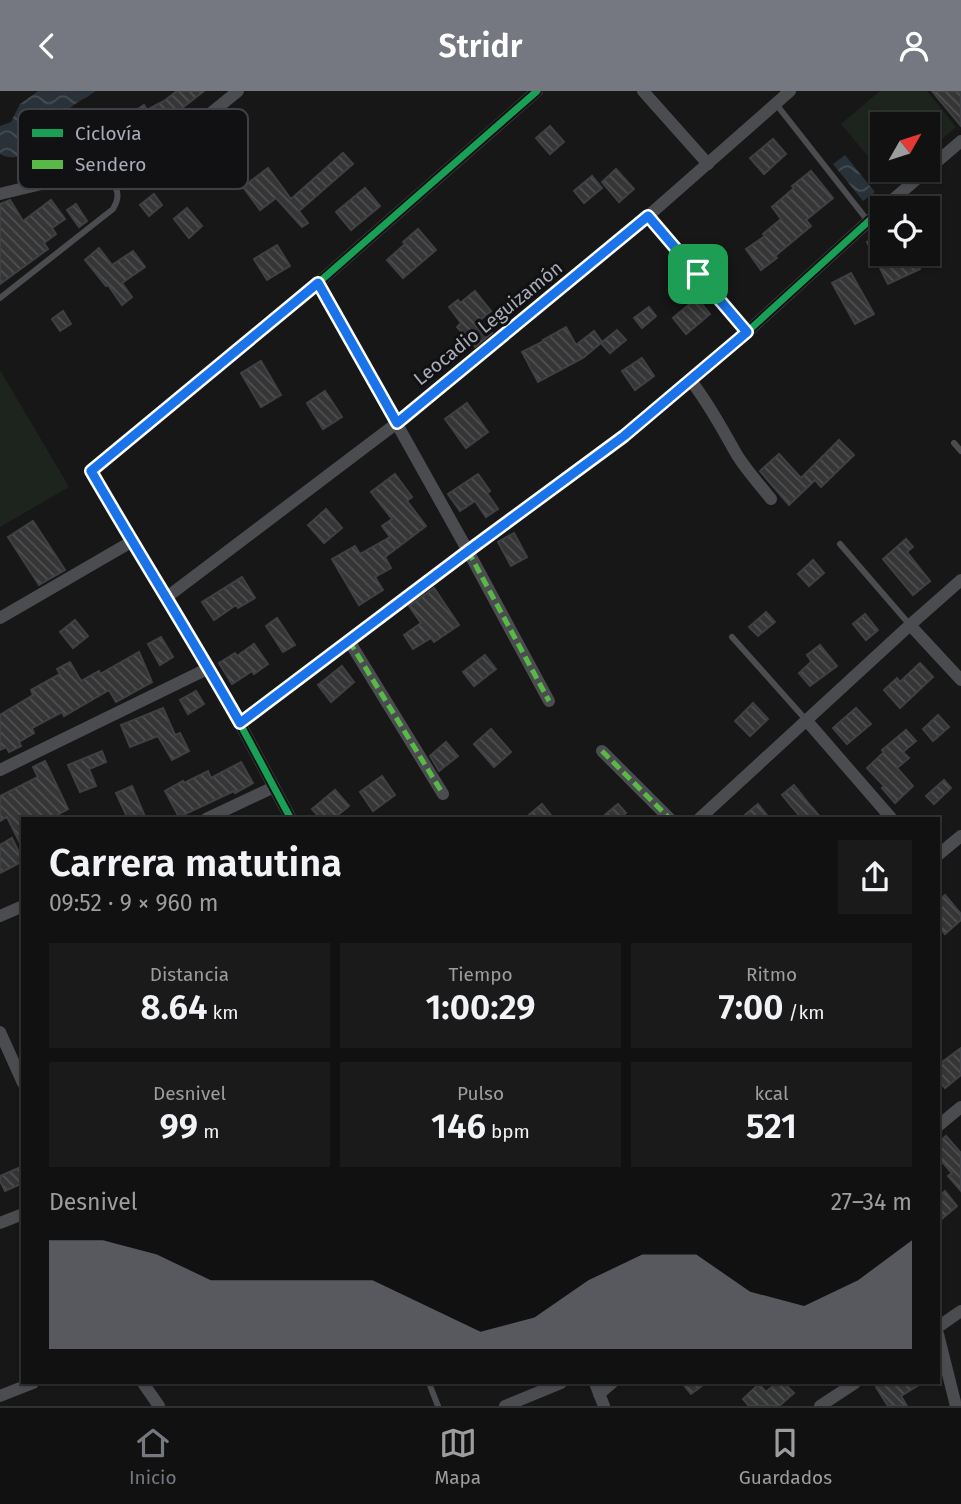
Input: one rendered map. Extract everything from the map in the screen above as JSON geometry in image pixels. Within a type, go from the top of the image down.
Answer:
[{"type":"street","points":[[216,109],[238,91]]},
{"type":"street","points":[[290,817],[209,669],[91,471],[318,283],[537,91]]},
{"type":"street","points":[[643,91],[708,164]]},
{"type":"street","name":"Leocadio Leguizamón","points":[[167,597],[397,423],[648,216],[790,91]]},
{"type":"street","points":[[898,196],[961,141]]},
{"type":"street","points":[[0,194],[21,189]]},
{"type":"street","points":[[240,723],[624,436],[747,332],[868,221]]},
{"type":"street","points":[[318,283],[549,701]]},
{"type":"street","points":[[691,381],[705,399],[738,456],[771,499]]},
{"type":"street","points":[[0,618],[131,542]]},
{"type":"street","points":[[701,817],[961,580]]},
{"type":"street","points":[[910,625],[961,680]]},
{"type":"street","points":[[349,641],[443,794]]},
{"type":"street","points":[[0,769],[209,669]]},
{"type":"street","points":[[807,721],[890,817]]},
{"type":"street","points":[[602,751],[668,817]]},
{"type":"street","points":[[210,817],[274,787]]},
{"type":"street","points":[[940,853],[961,836]]},
{"type":"street","points":[[0,916],[21,907]]},
{"type":"street","points":[[0,1032],[20,1070]]},
{"type":"street","points":[[940,1124],[961,1107]]},
{"type":"street","points":[[0,1223],[21,1215]]},
{"type":"street","points":[[940,1326],[961,1311]]},
{"type":"street","points":[[940,1341],[956,1406]]},
{"type":"street","points":[[0,1396],[30,1384]]},
{"type":"street","points":[[144,1384],[159,1406]]},
{"type":"street","points":[[505,1406],[559,1384]]},
{"type":"street","points":[[820,1406],[853,1384]]},
{"type":"lane","points":[[776,104],[868,221]]},
{"type":"lane","points":[[0,298],[113,209],[118,197],[116,189]]},
{"type":"lane","points":[[648,216],[747,332]]},
{"type":"lane","points":[[954,443],[961,451]]},
{"type":"lane","points":[[840,544],[910,625]]},
{"type":"lane","points":[[732,637],[807,721]]},
{"type":"lane","points":[[429,1384],[438,1406]]},
{"type":"shaded area","points":[[880,91],[927,91],[956,127],[940,141],[940,112],[870,112],[870,159],[841,124]]},
{"type":"shaded area","points":[[0,370],[69,487],[0,527]]},
{"type":"water","points":[[38,91],[96,91],[69,109],[18,109],[18,157],[8,157],[0,154],[0,126],[11,122],[20,104]]},
{"type":"water","points":[[845,155],[875,192],[863,201],[833,164]]},
{"type":"building","points":[[177,91],[204,91],[181,109],[149,109]]},
{"type":"building","points":[[932,91],[961,91],[961,126]]},
{"type":"building","points":[[550,126],[564,142],[550,154],[536,138]]},
{"type":"building","points":[[773,139],[786,154],[764,174],[750,158]]},
{"type":"building","points":[[343,153],[353,164],[299,211],[308,223],[302,227],[276,198],[260,210],[244,189],[248,189],[248,183],[268,168],[291,199]]},
{"type":"building","points":[[616,169],[634,189],[619,202],[602,182]]},
{"type":"building","points":[[811,171],[833,198],[806,220],[811,226],[761,270],[746,249],[765,236],[763,234],[781,219],[772,207]]},
{"type":"building","points":[[592,176],[602,188],[584,203],[574,191]]},
{"type":"building","points":[[365,188],[380,206],[351,230],[336,212]]},
{"type":"building","points":[[154,194],[162,205],[149,216],[140,205]]},
{"type":"building","points":[[10,200],[23,221],[51,200],[65,219],[52,228],[56,234],[44,243],[48,249],[0,284],[0,204]]},
{"type":"building","points":[[76,204],[87,221],[79,227],[67,210]]},
{"type":"building","points":[[187,208],[202,226],[189,238],[174,219]]},
{"type":"building","points":[[418,229],[436,250],[403,278],[387,260]]},
{"type":"building","points":[[277,245],[290,266],[267,280],[254,259]]},
{"type":"building","points":[[99,248],[112,265],[133,251],[145,267],[122,283],[132,297],[122,305],[85,260]]},
{"type":"building","points":[[879,266],[918,266],[920,269],[888,284]]},
{"type":"building","points":[[851,273],[874,314],[855,324],[832,283]]},
{"type":"building","points":[[475,291],[491,311],[480,320],[492,333],[475,347],[457,327],[461,323],[449,307],[458,300],[460,303]]},
{"type":"building","points":[[697,298],[710,314],[686,334],[673,318]]},
{"type":"building","points":[[649,307],[656,316],[642,328],[634,318]]},
{"type":"building","points":[[63,311],[71,324],[60,331],[52,319]]},
{"type":"building","points":[[566,327],[576,345],[594,331],[602,342],[617,330],[626,340],[610,353],[601,343],[583,358],[538,382],[522,352]]},
{"type":"building","points":[[642,358],[654,376],[635,390],[622,371]]},
{"type":"building","points":[[261,361],[281,395],[261,407],[241,373]]},
{"type":"building","points":[[325,391],[342,417],[323,429],[307,403]]},
{"type":"building","points":[[467,403],[488,432],[466,448],[445,419]]},
{"type":"building","points":[[839,440],[854,455],[821,487],[815,480],[789,505],[760,471],[779,454],[801,478]]},
{"type":"building","points":[[395,474],[412,497],[407,501],[426,526],[385,557],[391,568],[375,577],[383,590],[359,605],[332,559],[355,546],[360,554],[390,537],[382,526],[392,519],[371,492]]},
{"type":"building","points":[[478,474],[498,509],[486,517],[475,501],[460,511],[448,494]]},
{"type":"building","points":[[326,509],[342,528],[324,543],[308,525]]},
{"type":"building","points":[[33,521],[65,570],[39,585],[8,537]]},
{"type":"building","points":[[514,533],[527,557],[511,566],[498,542]]},
{"type":"building","points":[[906,539],[913,547],[907,552],[930,581],[913,595],[883,559]]},
{"type":"building","points":[[813,560],[824,573],[809,586],[798,574]]},
{"type":"building","points":[[242,577],[255,598],[238,608],[236,605],[214,620],[202,602]]},
{"type":"building","points":[[434,588],[459,625],[434,642],[431,638],[413,649],[404,635],[421,623],[409,606]]},
{"type":"building","points":[[766,612],[775,622],[758,636],[749,627]]},
{"type":"building","points":[[865,614],[878,630],[866,640],[853,624]]},
{"type":"building","points":[[277,618],[295,645],[283,652],[266,626]]},
{"type":"building","points":[[75,620],[88,636],[73,648],[60,632]]},
{"type":"building","points":[[161,637],[173,657],[160,665],[148,644]]},
{"type":"building","points":[[254,644],[268,664],[232,684],[219,663],[235,653],[237,656]]},
{"type":"building","points":[[820,645],[837,666],[810,686],[799,673],[811,661],[807,655]]},
{"type":"building","points":[[139,652],[152,682],[116,702],[109,690],[64,716],[62,712],[32,728],[34,733],[19,742],[21,746],[9,752],[6,747],[0,750],[0,715],[33,695],[31,690],[60,674],[57,669],[70,662],[81,681],[99,671],[100,674]]},
{"type":"building","points":[[485,655],[496,669],[474,686],[463,672]]},
{"type":"building","points":[[920,663],[933,677],[900,708],[884,690],[897,678],[900,682]]},
{"type":"building","points":[[342,666],[354,682],[331,702],[318,685]]},
{"type":"building","points":[[196,691],[204,704],[188,714],[180,700]]},
{"type":"building","points":[[753,703],[768,719],[750,736],[735,721]]},
{"type":"building","points":[[163,708],[175,735],[180,733],[189,751],[172,760],[158,736],[130,747],[121,725]]},
{"type":"building","points":[[856,708],[871,724],[847,744],[833,728]]},
{"type":"building","points":[[938,715],[949,727],[933,741],[923,729]]},
{"type":"building","points":[[491,729],[511,752],[494,767],[474,744]]},
{"type":"building","points":[[906,730],[916,741],[903,752],[909,758],[897,768],[913,786],[895,803],[867,768],[884,752],[882,750]]},
{"type":"building","points":[[446,742],[458,756],[439,771],[430,756]]},
{"type":"building","points":[[102,751],[106,762],[89,769],[96,786],[80,792],[68,765]]},
{"type":"building","points":[[45,761],[68,809],[56,817],[21,817],[21,845],[7,817],[0,821],[0,796],[38,777],[33,767]]},
{"type":"building","points":[[241,762],[253,783],[179,817],[165,791],[208,771],[211,778]]},
{"type":"building","points":[[382,776],[395,795],[373,811],[360,792]]},
{"type":"building","points":[[944,780],[951,788],[934,804],[926,796]]},
{"type":"building","points":[[794,785],[820,817],[800,817],[782,795]]},
{"type":"building","points":[[132,786],[145,817],[127,817],[116,793]]},
{"type":"building","points":[[335,790],[349,806],[335,817],[319,817],[312,809]]},
{"type":"building","points":[[542,804],[552,817],[526,817]]},
{"type":"building","points":[[618,804],[626,813],[621,817],[602,817]]},
{"type":"building","points":[[758,804],[768,817],[742,817]]},
{"type":"building","points":[[12,838],[21,862],[0,873],[0,845]]},
{"type":"building","points":[[945,895],[961,914],[961,920],[945,934],[940,928],[940,899]]},
{"type":"building","points":[[961,1048],[961,1075],[945,1088],[940,1082],[940,1064]]},
{"type":"building","points":[[946,1136],[961,1153],[961,1191],[948,1176],[952,1173],[940,1159],[940,1141]]},
{"type":"building","points":[[21,1167],[21,1184],[5,1191],[0,1176]]},
{"type":"building","points":[[945,1191],[957,1206],[940,1220],[940,1195]]},
{"type":"building","points":[[683,1384],[705,1384],[691,1394]]},
{"type":"building","points":[[759,1384],[766,1392],[775,1384],[785,1384],[794,1393],[779,1406],[749,1406],[743,1399]]},
{"type":"building","points":[[880,1384],[920,1384],[901,1396],[907,1406],[888,1406],[876,1387]]},
{"type":"marked path","points":[[468,551],[549,701]]},
{"type":"marked path","points":[[349,641],[443,794]]},
{"type":"marked path","points":[[602,751],[668,817]]},
{"type":"cycle path","points":[[290,817],[220,687],[91,471],[318,283],[537,91]]},
{"type":"cycle path","points":[[240,723],[624,436],[747,332],[870,220]]},
{"type":"route","points":[[648,216],[698,274],[747,332],[624,436],[240,723],[91,471],[318,283],[397,423],[648,216]]}]
